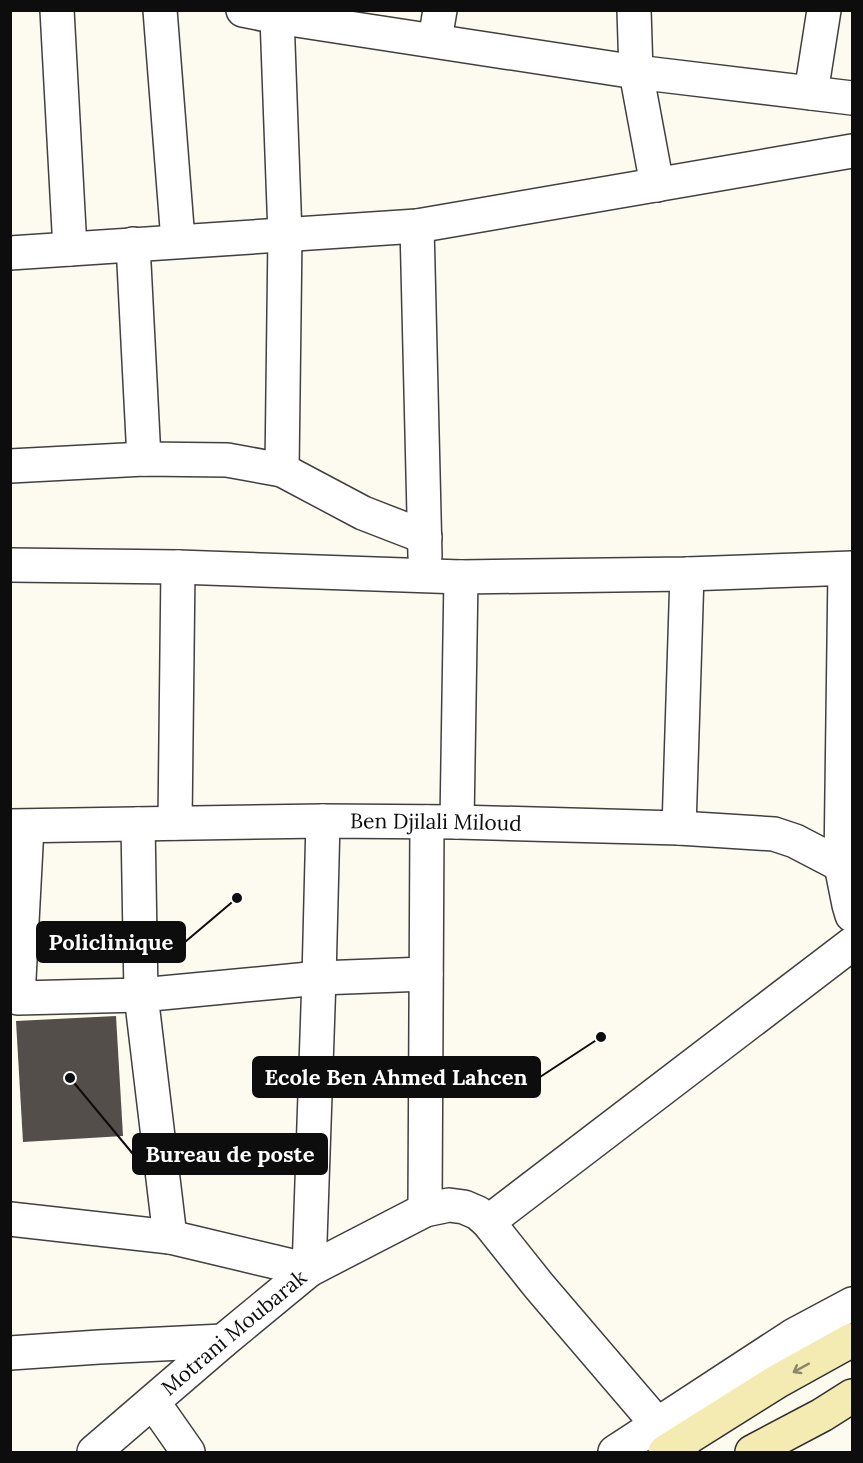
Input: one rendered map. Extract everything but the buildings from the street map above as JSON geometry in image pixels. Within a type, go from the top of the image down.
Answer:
[{"type":"main road","points":[[671,1444],[852,1340]]},
{"type":"main road","points":[[752,1452],[822,1415],[852,1396]]},
{"type":"street","points":[[57,10],[70,249]]},
{"type":"street","points":[[160,10],[178,241]]},
{"type":"street","points":[[243,10],[278,17],[438,25],[636,72],[852,98]]},
{"type":"street","points":[[634,10],[636,72],[657,185]]},
{"type":"street","points":[[811,93],[824,10]]},
{"type":"street","points":[[278,17],[285,234],[282,470]]},
{"type":"street","points":[[10,253],[417,226],[852,151]]},
{"type":"street","points":[[417,226],[426,576]]},
{"type":"street","points":[[133,244],[144,459]]},
{"type":"street","points":[[10,466],[144,459],[227,460],[282,470],[363,513],[425,537]]},
{"type":"street","points":[[10,565],[178,567],[461,577],[687,574],[849,568],[847,867],[849,905],[852,915]]},
{"type":"street","points":[[175,823],[178,567]]},
{"type":"street","points":[[679,828],[687,574]]},
{"type":"street","points":[[425,1210],[426,974],[442,822],[461,577]]},
{"type":"street","name":"Ben Djilali Miloud","points":[[19,827],[323,821],[679,828],[774,834],[795,841],[847,867]]},
{"type":"street","name":"Motrani Moubarak","points":[[94,1452],[309,1270],[323,821]]},
{"type":"street","points":[[138,824],[141,996],[170,1237]]},
{"type":"street","points":[[19,827],[14,998],[141,996],[319,978],[426,974]]},
{"type":"street","points":[[488,1222],[852,944]]},
{"type":"street","points":[[10,1219],[170,1237],[309,1270],[425,1210],[449,1205],[464,1207],[478,1213],[488,1222],[671,1444]]},
{"type":"street","points":[[615,1452],[671,1444],[794,1335],[852,1304]]},
{"type":"street","points":[[10,1353],[223,1341]]},
{"type":"street","points":[[153,1402],[188,1452]]},
{"type":"place","name":"Policlinique","points":[[237,898]]},
{"type":"place","name":"Ecole Ben Ahmed Lahcen","points":[[601,1037]]},
{"type":"place","name":"Bureau de poste","points":[[70,1078]]}]
